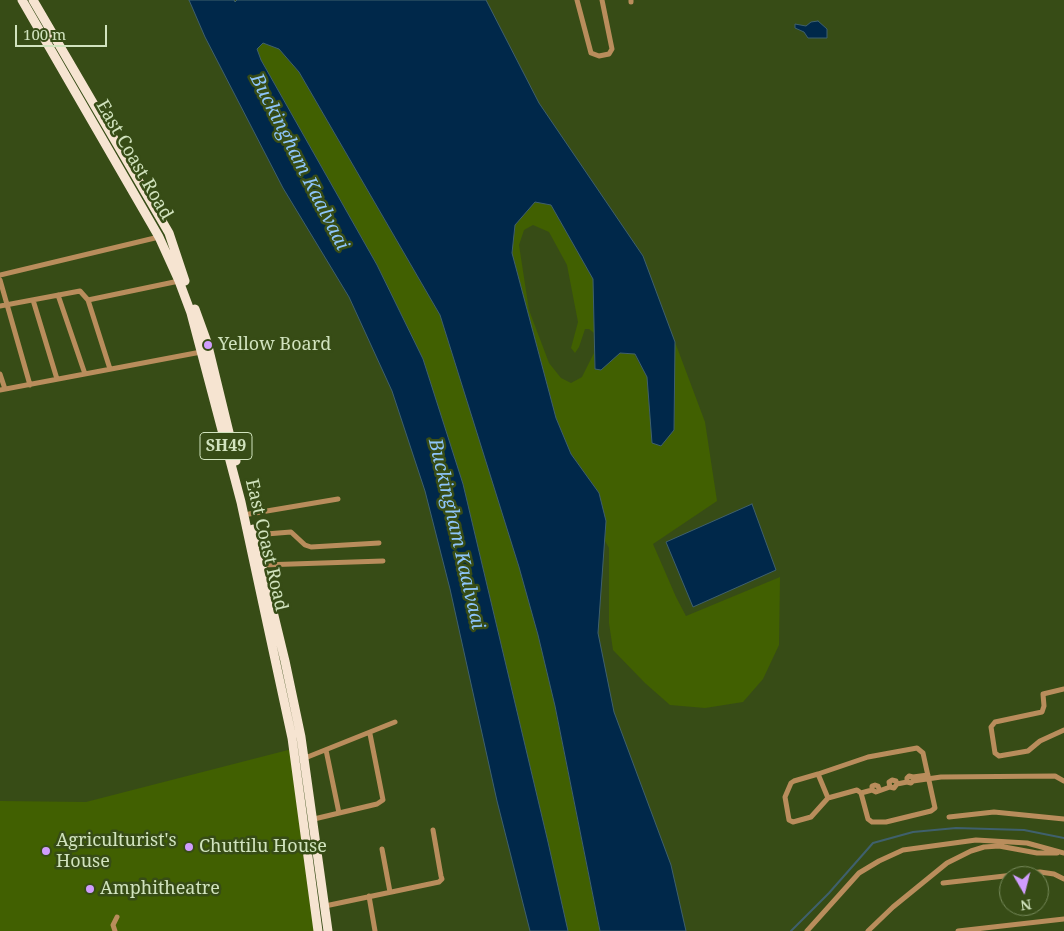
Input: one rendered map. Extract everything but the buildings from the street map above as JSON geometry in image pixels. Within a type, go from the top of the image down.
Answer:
[{"type":"main road","name":"East Coast Road","points":[[22,0],[159,237],[179,281],[191,314],[241,502],[298,745],[305,758],[328,931]]},
{"type":"main road","name":"East Coast Road","points":[[34,0],[169,233],[207,342],[285,661],[298,745],[318,931]]},
{"type":"street","points":[[577,0],[591,53],[599,56],[609,54],[612,49],[602,0]]},
{"type":"street","points":[[0,276],[159,237]]},
{"type":"street","points":[[0,280],[30,384]]},
{"type":"street","points":[[88,300],[179,281]]},
{"type":"street","points":[[0,306],[77,291],[88,300],[110,369]]},
{"type":"street","points":[[58,295],[85,374]]},
{"type":"street","points":[[33,300],[58,379]]},
{"type":"street","points":[[0,374],[2,390],[201,352]]},
{"type":"street","points":[[249,514],[338,499]]},
{"type":"street","points":[[254,535],[291,532],[305,545],[311,547],[379,543]]},
{"type":"street","points":[[262,565],[383,561]]},
{"type":"street","points":[[1064,689],[1043,694],[1044,706],[1042,712],[992,723],[991,727],[995,753],[1001,756],[1028,751],[1040,741],[1064,730]]},
{"type":"street","points":[[305,758],[370,734],[395,722]]},
{"type":"street","points":[[314,819],[377,804],[383,800],[370,734]]},
{"type":"street","points":[[860,792],[870,821],[886,822],[935,810],[935,803],[928,777],[923,754],[917,748],[868,757],[798,779],[791,783],[785,797],[789,820],[793,822],[811,817],[828,798],[889,785],[894,788],[896,783],[928,777],[1055,776],[1064,780]]},
{"type":"street","points":[[326,750],[339,813]]},
{"type":"street","points":[[818,774],[828,798]]},
{"type":"street","points":[[949,817],[994,812],[1064,819]]},
{"type":"street","points":[[326,906],[439,882],[442,879],[433,830]]},
{"type":"street","points":[[807,931],[859,874],[879,861],[903,850],[976,840],[1027,844],[1063,853]]},
{"type":"street","points":[[868,931],[893,907],[947,863],[971,851],[984,847],[999,846],[1037,853],[1063,853]]},
{"type":"street","points":[[382,848],[390,892]]},
{"type":"street","points":[[943,883],[1040,872],[1054,874],[1064,879]]},
{"type":"street","points":[[369,896],[375,931]]},
{"type":"street","points":[[115,931],[113,925],[117,917]]},
{"type":"street","points":[[958,931],[1064,919]]},
{"type":"green space","points":[[263,43],[279,49],[299,72],[440,315],[519,567],[538,635],[555,706],[600,931],[568,931],[565,924],[548,842],[463,484],[423,359],[377,265],[261,60],[257,49]]},
{"type":"green space","points":[[535,202],[551,205],[594,279],[594,333],[589,329],[585,329],[575,353],[571,348],[578,322],[567,265],[549,232],[533,225],[524,230],[519,245],[529,310],[549,363],[561,378],[571,383],[582,377],[594,353],[595,369],[620,353],[634,354],[647,377],[652,443],[674,378],[675,342],[705,422],[717,501],[653,544],[686,616],[780,577],[779,645],[763,679],[743,702],[705,708],[670,705],[645,683],[613,650],[609,623],[609,548],[605,541],[606,521],[599,493],[571,454],[556,418],[512,253],[515,225]]},
{"type":"green space","points":[[292,749],[315,931],[0,931],[0,801],[86,802]]},
{"type":"water","name":"Buckingham Kaalvaai","points":[[189,0],[234,0],[235,2],[237,0],[486,0],[539,103],[643,256],[675,342],[674,430],[661,446],[652,443],[647,377],[635,354],[620,353],[601,370],[595,369],[593,279],[551,205],[535,202],[515,225],[512,253],[556,418],[571,454],[599,493],[606,521],[598,633],[614,712],[671,865],[686,931],[600,931],[555,706],[538,635],[519,567],[440,315],[299,72],[279,49],[263,43],[257,49],[261,60],[377,265],[423,359],[463,484],[568,931],[530,931],[497,801],[450,589],[425,491],[392,391],[349,297],[283,188],[205,37]]},
{"type":"water","points":[[818,21],[827,29],[827,38],[808,38],[804,32],[795,28],[795,24],[806,26],[811,22]]},
{"type":"water","points":[[752,504],[776,570],[693,607],[666,542]]},
{"type":"waterway","points":[[791,931],[829,893],[873,843],[913,832],[956,828],[1024,830],[1064,838]]},
{"type":"place","name":"Yellow Board","points":[[208,345]]},
{"type":"place","name":"Chuttilu House","points":[[189,847]]},
{"type":"place","name":"Agriculturist's House","points":[[46,851]]},
{"type":"place","name":"Amphitheatre","points":[[90,889]]}]
